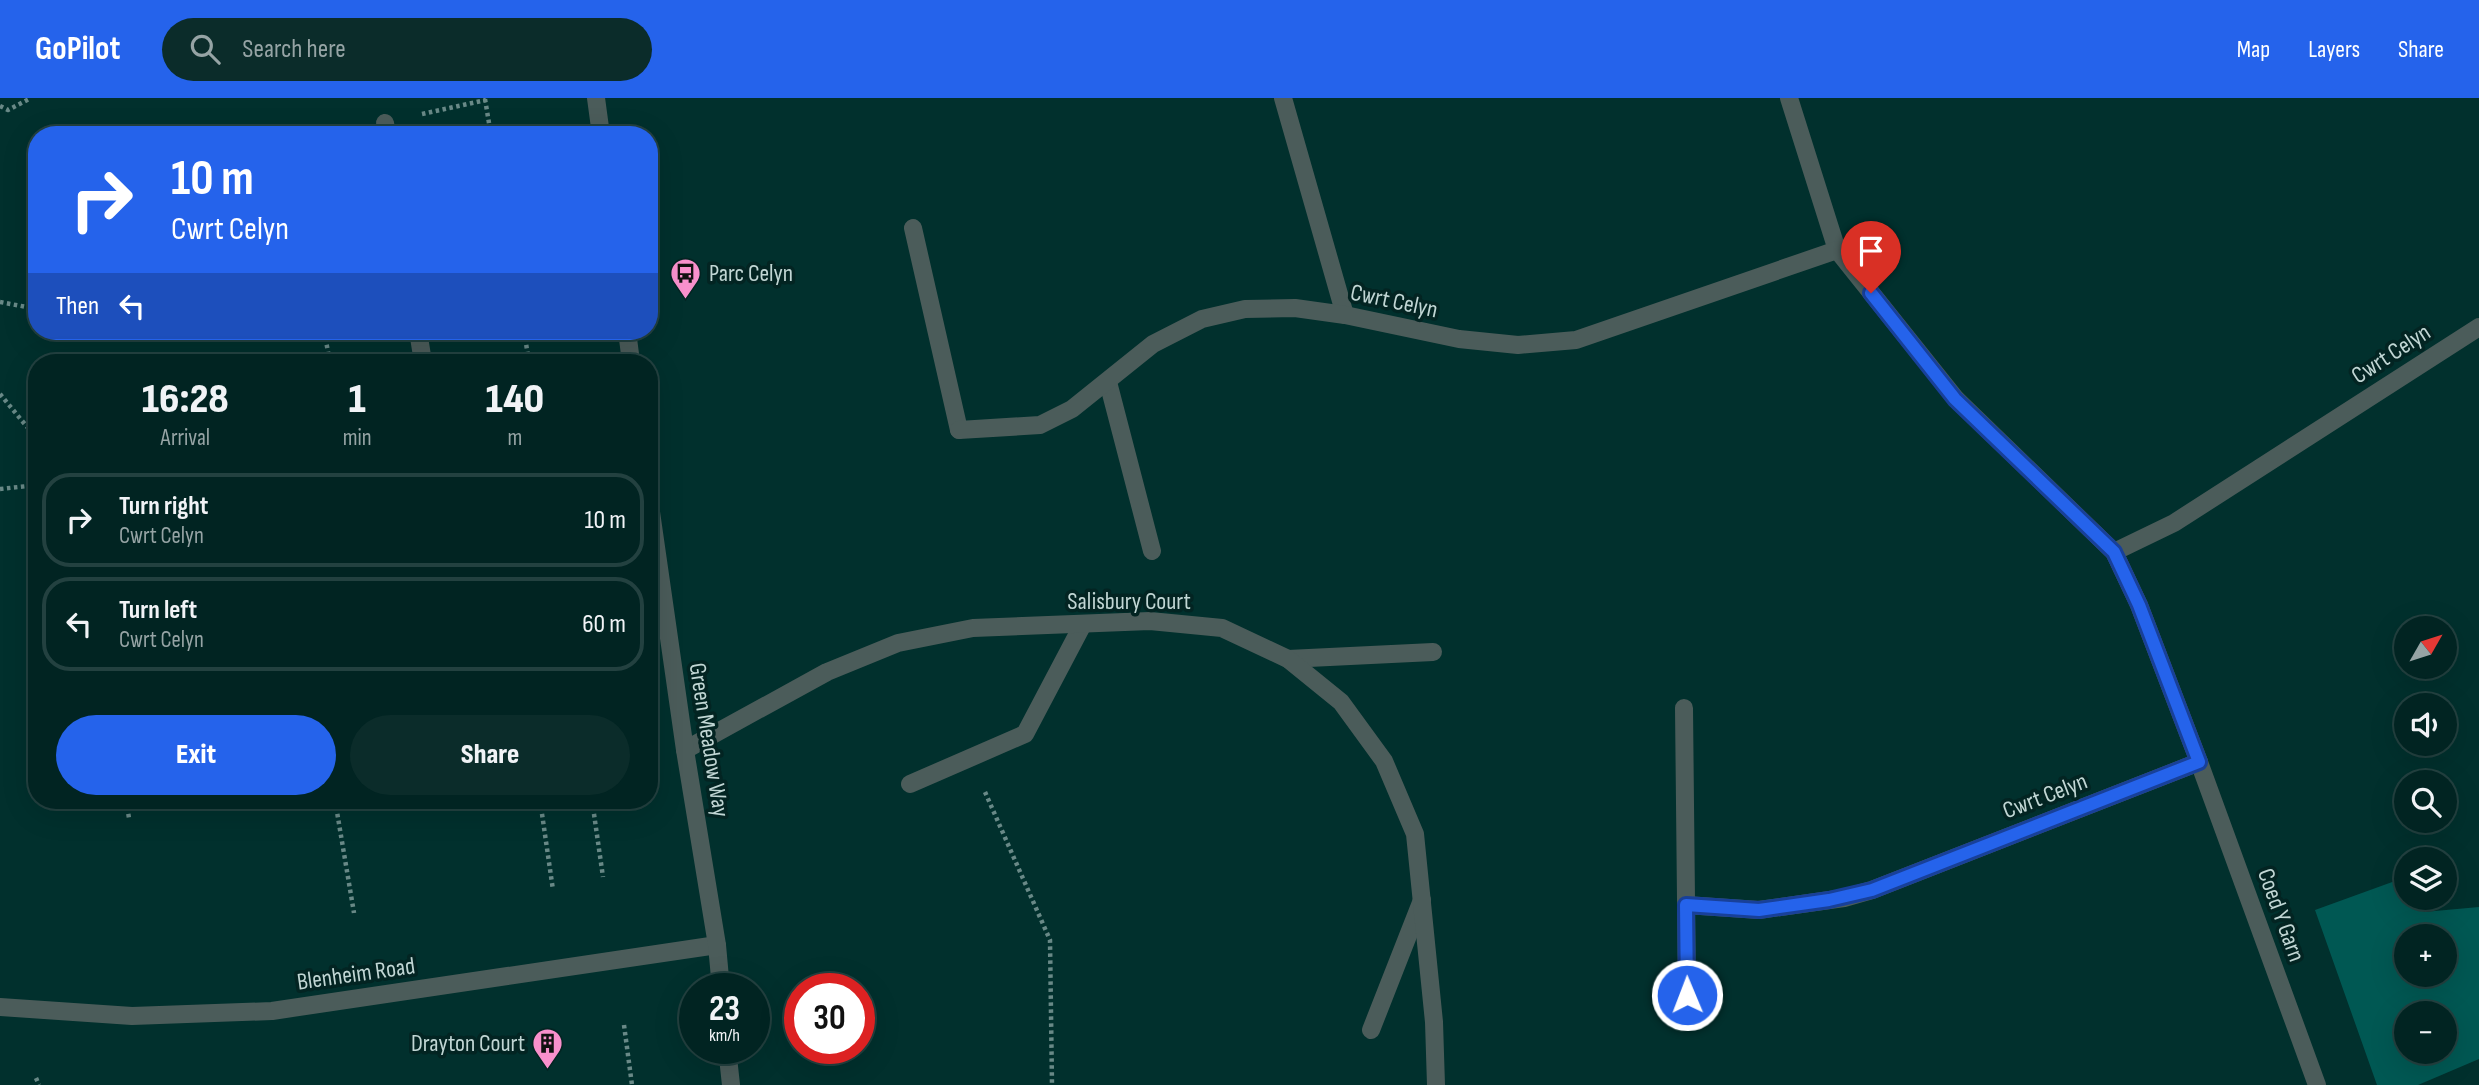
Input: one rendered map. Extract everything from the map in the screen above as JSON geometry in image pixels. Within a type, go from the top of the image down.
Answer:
[{"type":"street","points":[[596,98],[600,126]]},
{"type":"street","points":[[1283,98],[1346,315]]},
{"type":"street","points":[[1789,98],[1837,250],[1955,399],[2114,552],[2139,605],[2199,762]]},
{"type":"street","name":"Cwrt Celyn","points":[[913,228],[960,429],[1040,425],[1072,409],[1153,344],[1202,319],[1245,309],[1295,308],[1346,315],[1459,339],[1518,345],[1576,340],[1837,250]]},
{"type":"street","name":"Cwrt Celyn","points":[[2114,552],[2174,523],[2479,327]]},
{"type":"street","points":[[1108,382],[1152,551]]},
{"type":"street","name":"Green Meadow Way","points":[[658,561],[720,973]]},
{"type":"street","name":"Salisbury Court","points":[[685,750],[827,672],[898,643],[973,628],[1150,621],[1222,628],[1289,659],[1341,702],[1384,761],[1416,834],[1434,1022],[1436,1085]]},
{"type":"street","points":[[910,784],[1025,734],[1083,624]]},
{"type":"street","points":[[1289,659],[1433,652]]},
{"type":"street","points":[[1684,708],[1687,995]]},
{"type":"street","name":"Cwrt Celyn","points":[[1686,905],[1759,910],[1844,898],[1872,890],[2199,762]]},
{"type":"street","name":"Coed Y Garn","points":[[2199,762],[2317,1085]]},
{"type":"street","points":[[1371,1030],[1422,900]]},
{"type":"street","name":"Blenheim Road","points":[[0,1007],[132,1016],[272,1011],[717,945]]},
{"type":"street","points":[[729,1064],[731,1085]]},
{"type":"path","points":[[0,106],[8,110],[31,98]]},
{"type":"path","points":[[485,98],[490,126]]},
{"type":"path","points":[[0,302],[28,307]]},
{"type":"path","points":[[0,394],[28,428]]},
{"type":"path","points":[[0,489],[28,486]]},
{"type":"path","points":[[971,758],[1050,940],[1052,1085]]},
{"type":"path","points":[[128,809],[129,818]]},
{"type":"path","points":[[337,809],[354,913]]},
{"type":"path","points":[[541,809],[553,890]]},
{"type":"path","points":[[593,809],[603,877]]},
{"type":"path","points":[[624,1025],[632,1085]]},
{"type":"path","points":[[36,1078],[38,1085]]},
{"type":"shaded area","points":[[2394,881],[2394,910],[2424,912],[2479,907],[2479,1059],[2418,1085],[2377,1085],[2315,910]]},
{"type":"place","name":"Parc Celyn","points":[[686,300]]},
{"type":"place","name":"Drayton Court","points":[[548,1070]]},
{"type":"route","points":[[1687,995],[1686,905],[1759,910],[1844,898],[1872,890],[2199,762],[2139,605],[2114,552],[1955,399],[1871,293]]}]
